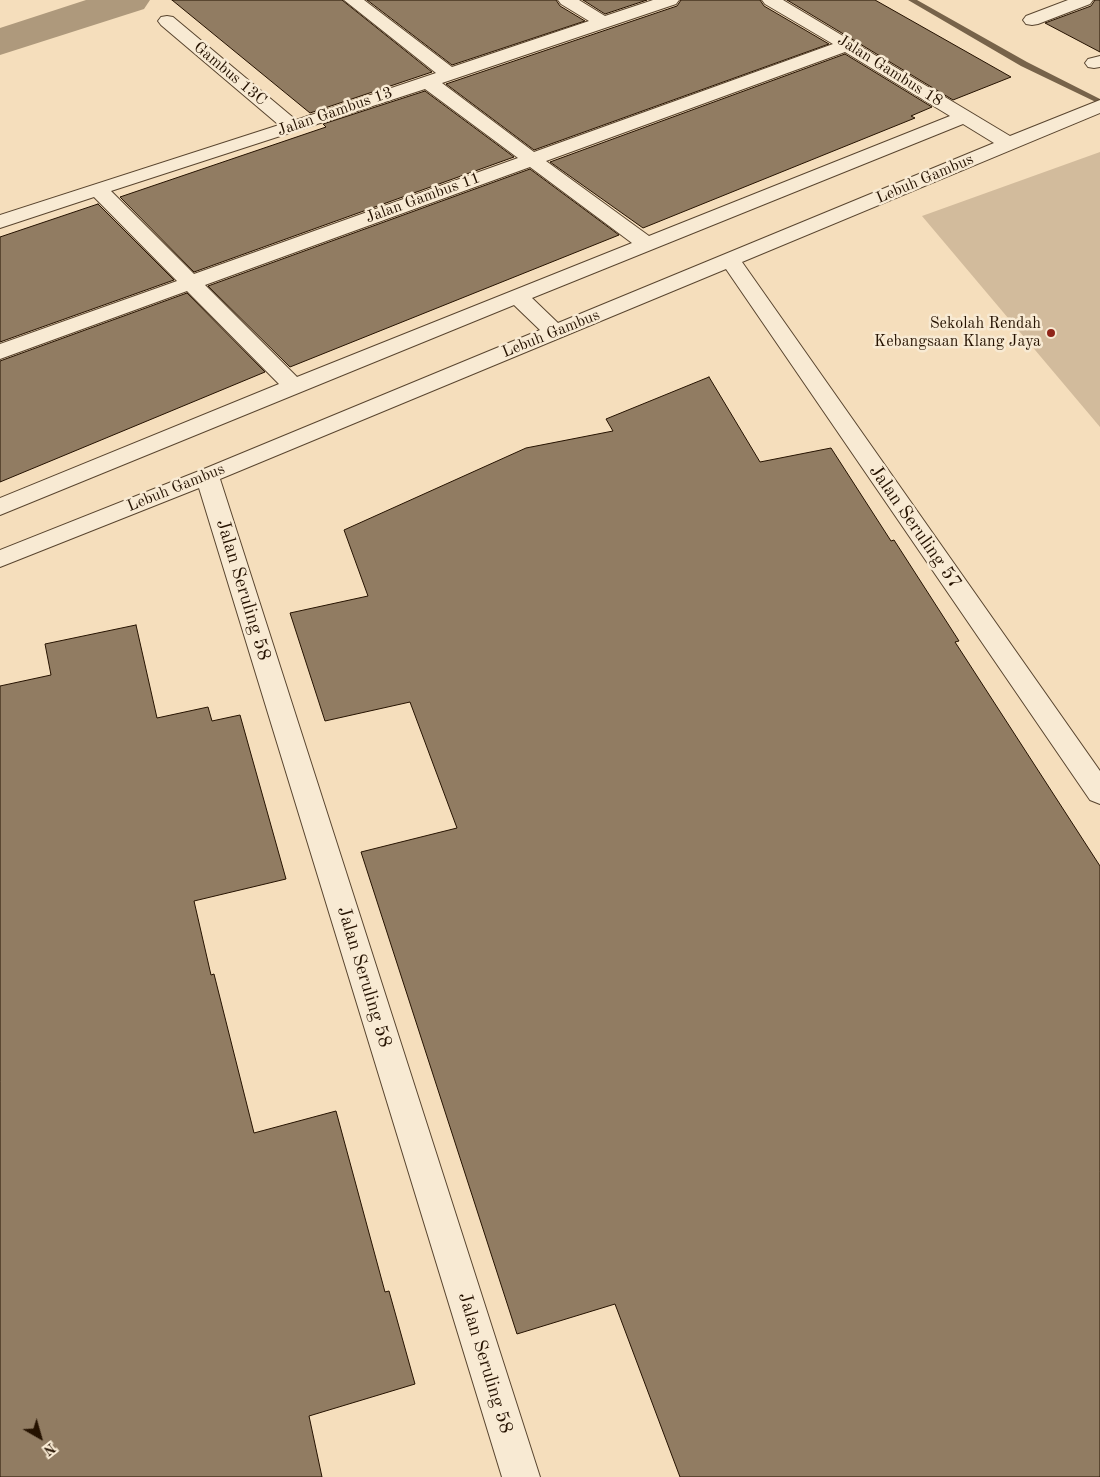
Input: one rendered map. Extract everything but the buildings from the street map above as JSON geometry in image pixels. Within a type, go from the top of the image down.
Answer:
[{"type":"street","points":[[353,0],[449,74]]},
{"type":"street","points":[[567,0],[603,22]]},
{"type":"street","name":"Jalan Gambus 13","points":[[0,222],[293,127],[670,0]]},
{"type":"street","name":"Jalan Gambus 18","points":[[771,0],[847,44],[1009,144]]},
{"type":"street","points":[[1032,20],[1084,0]]},
{"type":"street","name":"Gambus 13C","points":[[167,21],[293,127]]},
{"type":"street","name":"Jalan Gambus 11","points":[[0,352],[847,44]]},
{"type":"street","points":[[427,81],[646,244]]},
{"type":"street","name":"Lebuh Gambus","points":[[1,557],[207,476],[1091,109]]},
{"type":"street","points":[[0,507],[294,386],[964,117]]},
{"type":"street","points":[[97,189],[294,386]]},
{"type":"street","name":"Jalan Seruling 57","points":[[730,260],[1100,793]]},
{"type":"street","points":[[517,296],[555,332]]},
{"type":"street","name":"Jalan Seruling 58","points":[[207,476],[521,1477]]},
{"type":"shaded area","name":"Sekolah Rendah Kebangsaan Klang Jaya","points":[[1100,152],[1100,427],[922,216]]},
{"type":"waterway","points":[[0,42],[129,0]]},
{"type":"waterway","points":[[912,0],[1024,64],[1100,102]]},
{"type":"place","name":"Sekolah Rendah Kebangsaan Klang Jaya","points":[[1051,333]]}]
